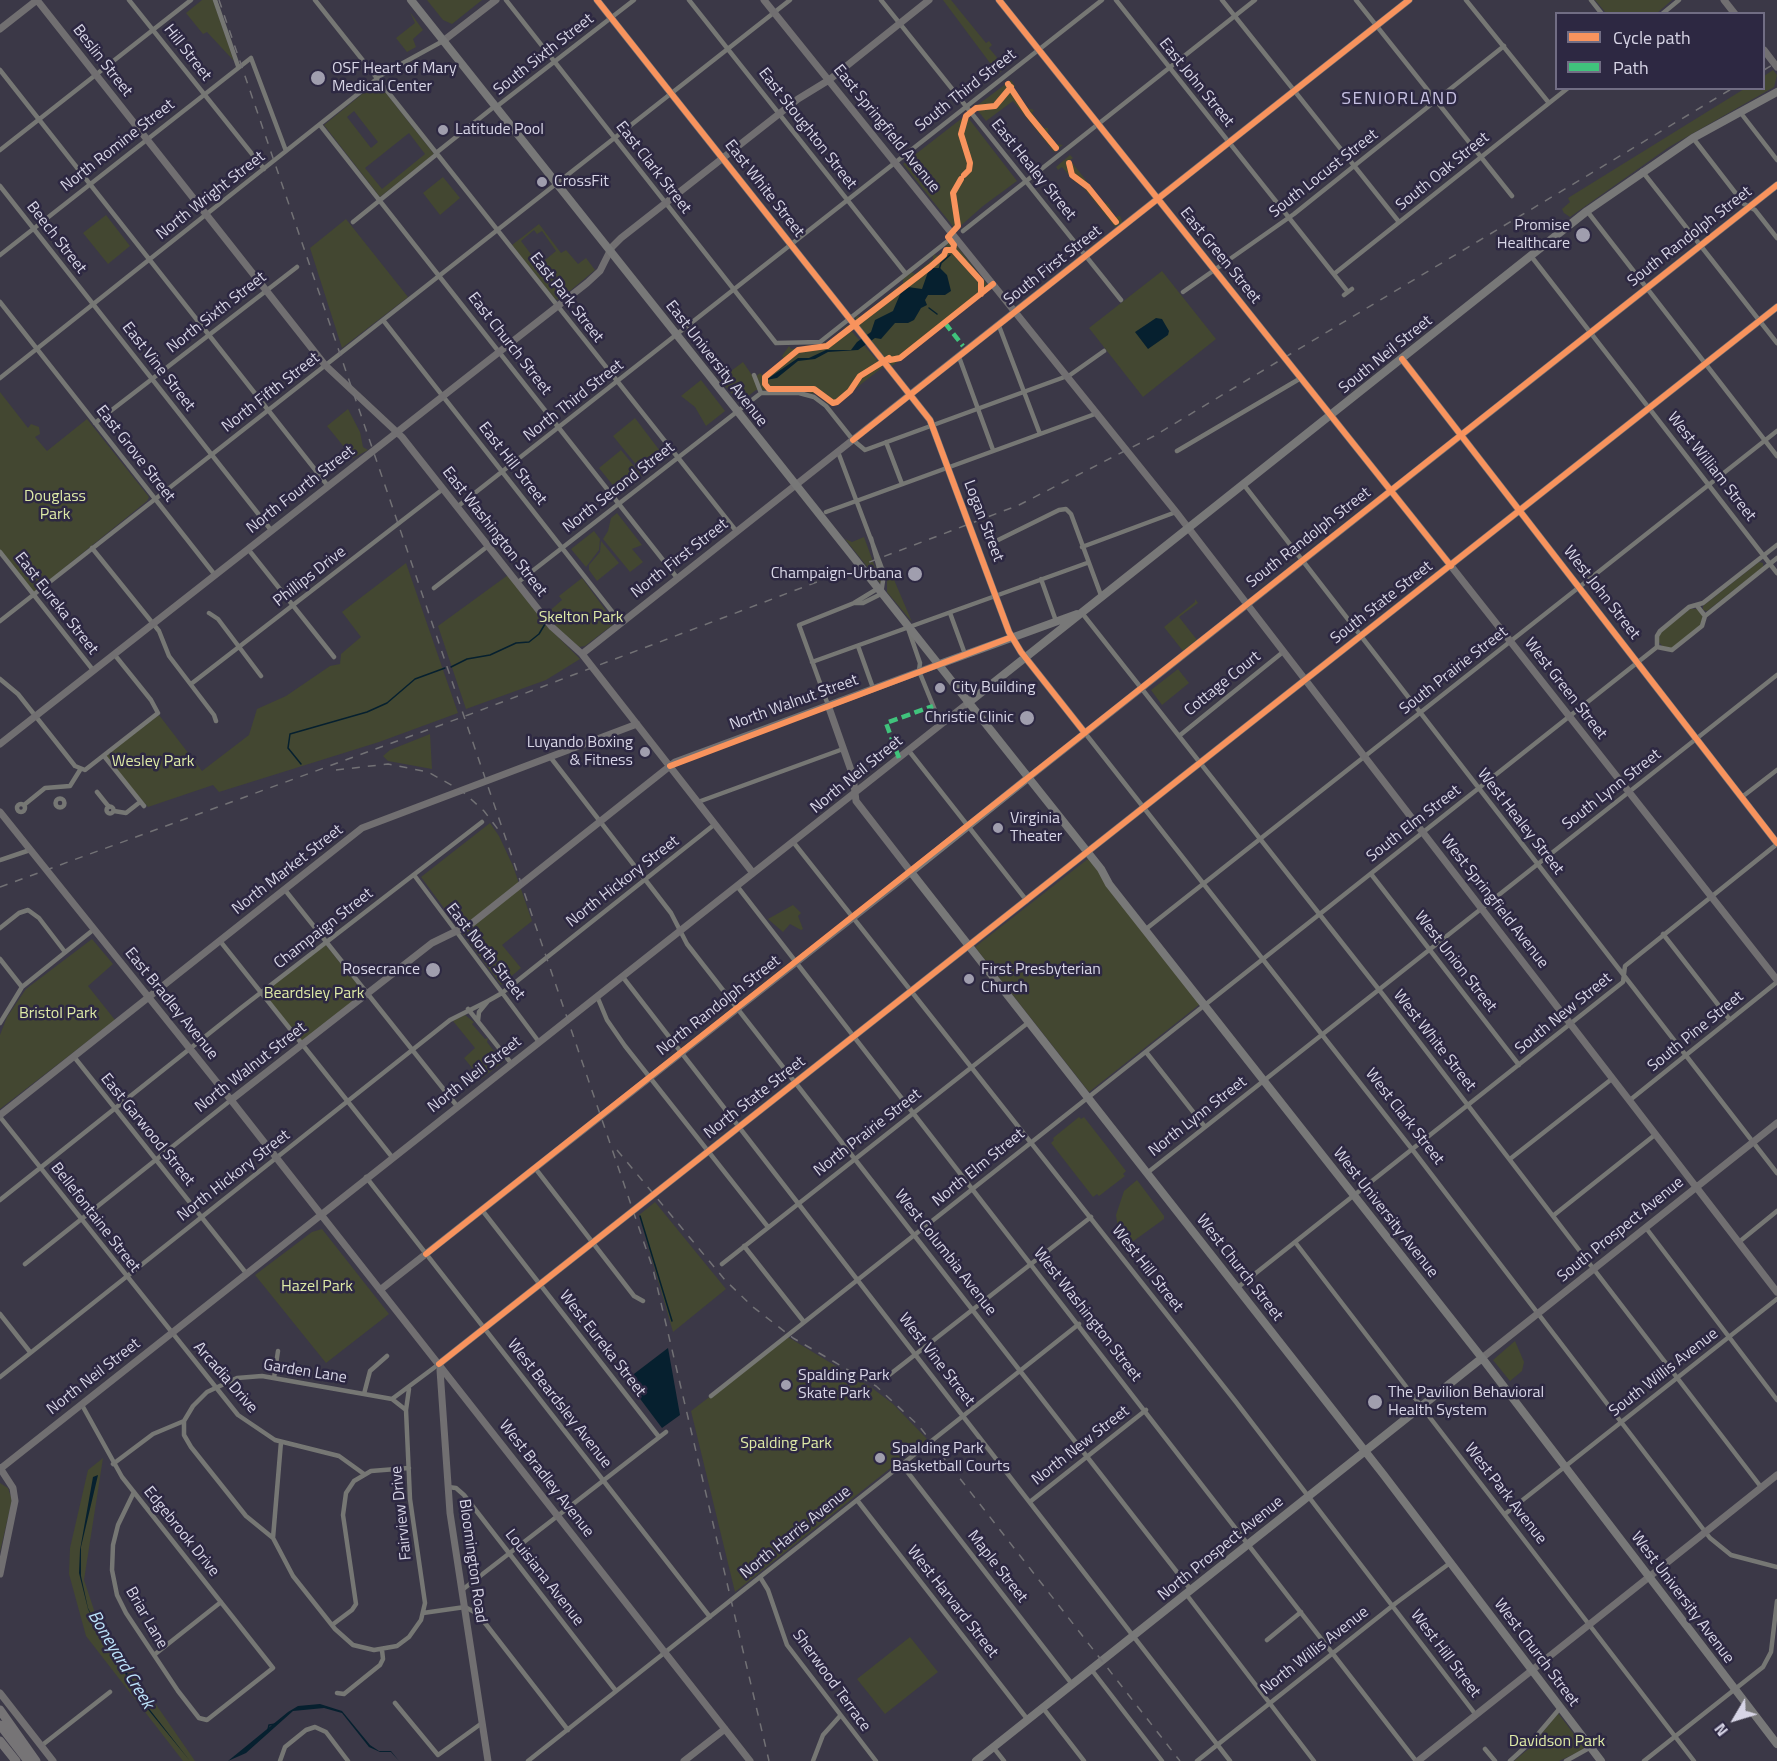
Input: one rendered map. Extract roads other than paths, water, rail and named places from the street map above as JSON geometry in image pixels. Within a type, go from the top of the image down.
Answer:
[{"type":"highway","points":[[0,1710],[36,1761]]},
{"type":"highway","points":[[0,1725],[28,1761]]},
{"type":"highway","points":[[0,1741],[16,1761]]},
{"type":"highway","points":[[0,1748],[11,1761]]},
{"type":"main road","points":[[0,29],[37,0]]},
{"type":"main road","name":"Beslin Street","points":[[37,0],[207,214]]},
{"type":"main road","points":[[411,0],[443,41],[496,0]]},
{"type":"main road","name":"East White Street","points":[[597,0],[910,396]]},
{"type":"main road","name":"East Springfield Avenue","points":[[764,0],[1189,529]]},
{"type":"main road","name":"North Fourth Street","points":[[0,744],[596,275],[609,251],[621,238],[779,114],[829,80],[929,0]]},
{"type":"main road","name":"East Green Street","points":[[999,0],[1331,416]]},
{"type":"main road","name":"South First Street","points":[[795,486],[1230,144],[1409,0]]},
{"type":"main road","points":[[1724,0],[1733,12]]},
{"type":"main road","name":"East University Avenue","points":[[443,41],[968,703]]},
{"type":"main road","points":[[1765,51],[1777,67]]},
{"type":"main road","name":"South Neil Street","points":[[968,703],[1587,211],[1692,138],[1777,92]]},
{"type":"main road","name":"South Randolph Street","points":[[1028,778],[1777,185]]},
{"type":"main road","name":"East Washington Street","points":[[207,214],[325,365],[397,431],[555,631],[582,654],[753,873]]},
{"type":"main road","name":"South State Street","points":[[1089,853],[1777,308]]},
{"type":"main road","name":"West John Street","points":[[1402,359],[1777,844]]},
{"type":"main road","name":"Logan Street","points":[[910,396],[932,425],[1012,637],[1026,658]]},
{"type":"main road","name":"West Green Street","points":[[1331,416],[1511,641],[1777,981]]},
{"type":"main road","name":"North First Street","points":[[582,654],[795,486]]},
{"type":"main road","name":"West Springfield Avenue","points":[[1189,529],[1246,606],[1777,1292]]},
{"type":"main road","points":[[937,665],[1082,612]]},
{"type":"main road","name":"West Clark Street","points":[[1026,658],[1085,733]]},
{"type":"main road","name":"North Walnut Street","points":[[231,1100],[432,943],[471,924],[670,766],[937,665]]},
{"type":"main road","name":"North Neil Street","points":[[0,1468],[511,1063],[794,843],[968,703]]},
{"type":"main road","name":"West University Avenue","points":[[968,703],[1089,853],[1109,884],[1482,1358],[1777,1744]]},
{"type":"main road","name":"West Church Street","points":[[828,705],[853,776],[855,794],[860,807],[1366,1451],[1601,1761]]},
{"type":"main road","name":"North Market Street","points":[[0,1116],[370,824],[637,724]]},
{"type":"main road","name":"North Randolph Street","points":[[380,1290],[1028,778]]},
{"type":"main road","name":"East Bradley Avenue","points":[[0,812],[231,1100],[320,1215]]},
{"type":"main road","name":"North State Street","points":[[439,1364],[1089,853]]},
{"type":"main road","name":"South Prospect Avenue","points":[[1482,1358],[1777,1123]]},
{"type":"main road","name":"West Bradley Avenue","points":[[320,1215],[750,1761]]},
{"type":"main road","name":"North Prospect Avenue","points":[[976,1761],[1482,1358]]},
{"type":"main road","name":"Bloomington Road","points":[[439,1364],[443,1387],[448,1487],[488,1761]]},
{"type":"main road","points":[[0,1468],[14,1488],[15,1501],[0,1574]]},
{"type":"main road","points":[[1417,1761],[1777,1475]]},
{"type":"main road","points":[[0,1693],[53,1761]]},
{"type":"main road","points":[[684,1761],[725,1729]]},
{"type":"street","name":"Hill Street","points":[[129,0],[203,93]]},
{"type":"street","points":[[0,150],[191,0]]},
{"type":"street","points":[[215,0],[238,66]]},
{"type":"street","name":"East Clark Street","points":[[506,0],[773,339],[785,344],[820,342],[849,320]]},
{"type":"street","name":"South Sixth Street","points":[[496,107],[634,0]]},
{"type":"street","name":"East Stoughton Street","points":[[689,0],[906,274]]},
{"type":"street","name":"North Fifth Street","points":[[0,621],[790,0]]},
{"type":"street","name":"East Healey Street","points":[[881,0],[1121,300]]},
{"type":"street","name":"South Third Street","points":[[676,335],[1102,0]]},
{"type":"street","name":"East John Street","points":[[1116,0],[1348,292]]},
{"type":"street","points":[[1222,0],[1400,222]]},
{"type":"street","points":[[963,231],[1255,0]]},
{"type":"street","points":[[1356,0],[1512,196]]},
{"type":"street","points":[[1466,0],[1549,103]]},
{"type":"street","points":[[1591,0],[1600,12]]},
{"type":"street","points":[[1664,12],[1679,0]]},
{"type":"street","name":"East Park Street","points":[[318,1],[737,532]]},
{"type":"street","name":"North Wright Street","points":[[0,378],[377,78],[399,63],[443,41]]},
{"type":"street","name":"South Locust Street","points":[[1183,292],[1289,218],[1504,46]]},
{"type":"street","name":"North Romine Street","points":[[0,255],[203,93],[251,58],[286,152]]},
{"type":"street","points":[[0,70],[328,486]]},
{"type":"street","name":"South Oak Street","points":[[1334,274],[1565,90]]},
{"type":"street","points":[[203,93],[264,169]]},
{"type":"street","points":[[353,222],[496,107]]},
{"type":"street","points":[[1740,112],[1777,160]]},
{"type":"street","name":"East Church Street","points":[[320,124],[678,579]]},
{"type":"street","points":[[1692,138],[1744,204],[1755,210],[1777,238]]},
{"type":"street","points":[[1642,171],[1777,343]]},
{"type":"street","name":"Beech Street","points":[[0,186],[93,304]]},
{"type":"street","points":[[1587,211],[1777,456]]},
{"type":"street","points":[[849,320],[954,237]]},
{"type":"street","name":"West William Street","points":[[1531,256],[1777,573]]},
{"type":"street","name":"North Sixth Street","points":[[95,423],[297,267]]},
{"type":"street","name":"East Grove Street","points":[[0,302],[215,575]]},
{"type":"street","name":"East Vine Street","points":[[93,304],[272,530]]},
{"type":"street","name":"East Hill Street","points":[[382,320],[621,623]]},
{"type":"street","points":[[999,326],[1040,434]]},
{"type":"street","name":"North Third Street","points":[[457,507],[676,335]]},
{"type":"street","points":[[754,375],[761,393],[800,393],[814,397],[826,406],[853,440],[865,450],[1066,377],[1104,351]]},
{"type":"street","points":[[959,357],[993,450]]},
{"type":"street","points":[[1177,451],[1301,378]]},
{"type":"street","name":"North Second Street","points":[[517,583],[761,393]]},
{"type":"street","points":[[826,512],[1095,414]]},
{"type":"street","name":"South Prairie Street","points":[[1146,929],[1777,431]]},
{"type":"street","points":[[886,442],[902,484]]},
{"type":"street","points":[[828,705],[799,625],[854,603],[863,603],[879,591],[884,570],[838,452]]},
{"type":"street","name":"West Healey Street","points":[[1244,485],[1777,1173]]},
{"type":"street","name":"Phillips Drive","points":[[191,684],[443,489]]},
{"type":"street","points":[[990,544],[1059,510],[1066,509],[1071,514],[1102,597]]},
{"type":"street","points":[[1082,547],[1176,512]]},
{"type":"street","points":[[434,588],[488,546]]},
{"type":"street","points":[[1777,546],[1698,607],[1689,607],[1660,631],[1657,636],[1657,647],[1672,650],[1702,626],[1706,616],[1777,558]]},
{"type":"street","points":[[92,548],[161,635],[169,656],[216,721]]},
{"type":"street","points":[[248,549],[334,657]]},
{"type":"street","name":"East Eureka Street","points":[[0,552],[93,670]]},
{"type":"street","points":[[812,662],[1088,563]]},
{"type":"street","points":[[1041,579],[1056,621]]},
{"type":"street","points":[[1698,607],[1706,616]]},
{"type":"street","name":"West White Street","points":[[1082,612],[1554,1215],[1761,1487]]},
{"type":"street","points":[[209,613],[218,619],[261,676]]},
{"type":"street","points":[[950,613],[965,654]]},
{"type":"street","points":[[908,628],[920,663],[919,671],[941,725]]},
{"type":"street","points":[[858,646],[873,688]]},
{"type":"street","name":"South Elm Street","points":[[1205,1005],[1657,647]]},
{"type":"street","name":"Cottage Court","points":[[1179,736],[1282,652]]},
{"type":"street","name":"East Eureka Street","points":[[104,756],[158,713],[151,700],[114,653]]},
{"type":"street","name":"South Lynn Street","points":[[1264,1080],[1777,675]]},
{"type":"street","points":[[0,679],[18,694],[80,770]]},
{"type":"street","name":"West Clark Street","points":[[1085,733],[1412,1149],[1705,1532],[1718,1547],[1731,1555],[1777,1566]]},
{"type":"street","points":[[698,802],[843,749]]},
{"type":"street","points":[[909,751],[1027,901]]},
{"type":"street","points":[[80,770],[88,769],[104,756],[142,804],[125,813],[107,813],[109,807],[97,792]]},
{"type":"street","name":"West Columbia Avenue","points":[[551,758],[671,913],[680,930],[738,1008],[1088,1457],[1314,1761]]},
{"type":"street","points":[[24,805],[45,788],[61,789],[75,782],[80,770]]},
{"type":"street","points":[[1742,798],[1777,770]]},
{"type":"street","points":[[61,789],[61,798]]},
{"type":"street","name":"Champaign Street","points":[[0,1200],[189,1049],[482,822]]},
{"type":"street","name":"North Hickory Street","points":[[0,1377],[412,1050],[468,1009],[502,993],[715,824]]},
{"type":"street","name":"West Hill Street","points":[[794,843],[1032,1141],[1309,1496],[1476,1715]]},
{"type":"street","name":"South New Street","points":[[1354,1195],[1623,982],[1625,967],[1777,844]]},
{"type":"street","points":[[0,860],[30,850]]},
{"type":"street","name":"West Union Street","points":[[1371,873],[1519,1065]]},
{"type":"street","name":"East North Street","points":[[414,875],[539,1041]]},
{"type":"street","name":"West Washington Street","points":[[737,886],[974,1188],[1417,1761]]},
{"type":"street","points":[[285,890],[457,1106]]},
{"type":"street","points":[[0,928],[19,913],[28,910],[39,918],[65,952]]},
{"type":"street","points":[[0,1023],[22,987],[93,930]]},
{"type":"street","points":[[1664,934],[1730,1020]]},
{"type":"street","points":[[220,941],[392,1157]]},
{"type":"street","points":[[0,959],[22,987]]},
{"type":"street","name":"West Vine Street","points":[[622,976],[858,1279],[914,1356],[964,1416],[1230,1761]]},
{"type":"street","name":"South Pine Street","points":[[1630,1100],[1777,981]]},
{"type":"street","points":[[597,996],[607,1020],[768,1227]]},
{"type":"street","points":[[477,1021],[479,1012],[488,1001]]},
{"type":"street","name":"North Elm Street","points":[[711,1396],[1205,1005]]},
{"type":"street","points":[[468,1009],[511,1063]]},
{"type":"street","name":"North Prairie Street","points":[[722,1264],[1029,1022]]},
{"type":"street","points":[[1146,1052],[1205,1126]]},
{"type":"street","name":"East Garwood Street","points":[[75,1058],[246,1273]]},
{"type":"street","points":[[1510,1159],[1613,1078]]},
{"type":"street","name":"North Lynn Street","points":[[1147,1173],[1264,1080]]},
{"type":"street","name":"North Walnut Street","points":[[25,1264],[231,1100]]},
{"type":"street","name":"Bellefontaine Street","points":[[0,1116],[171,1333]]},
{"type":"street","points":[[1554,1215],[1656,1134]]},
{"type":"street","points":[[535,1168],[634,1296],[644,1301]]},
{"type":"street","name":"West Beardsley Avenue","points":[[366,1178],[710,1617]]},
{"type":"street","points":[[1237,1288],[1354,1195]]},
{"type":"street","name":"West Eureka Street","points":[[482,1210],[659,1437]]},
{"type":"street","points":[[1738,1242],[1777,1211]]},
{"type":"street","points":[[884,1379],[1091,1217]]},
{"type":"street","points":[[1646,1228],[1777,1400]]},
{"type":"street","name":"West Park Avenue","points":[[1295,1242],[1694,1761]]},
{"type":"street","points":[[744,1246],[804,1322]]},
{"type":"street","name":"South Willis Avenue","points":[[1565,1467],[1777,1299]]},
{"type":"street","points":[[0,1314],[30,1352]]},
{"type":"street","name":"North Harris Avenue","points":[[528,1761],[1079,1324]]},
{"type":"street","name":"Arcadia Drive","points":[[171,1333],[244,1420],[281,1442],[333,1454],[351,1463],[364,1474]]},
{"type":"street","points":[[274,1378],[278,1351]]},
{"type":"street","points":[[364,1394],[370,1371],[387,1356]]},
{"type":"street","points":[[406,1410],[392,1399],[410,1388],[439,1364]]},
{"type":"street","name":"Garden Lane","points":[[113,1464],[153,1434],[184,1421],[193,1406],[214,1387],[246,1376],[274,1378],[392,1399]]},
{"type":"street","name":"Fairview Drive","points":[[410,1388],[406,1410],[410,1499],[424,1597],[423,1613]]},
{"type":"street","name":"Edgebrook Drive","points":[[82,1405],[113,1464],[273,1668],[223,1710]]},
{"type":"street","name":"North New Street","points":[[1030,1502],[1146,1410]]},
{"type":"street","points":[[184,1421],[184,1435],[191,1447],[246,1516],[273,1538],[293,1576],[332,1625],[352,1645],[365,1649],[382,1650],[397,1646],[418,1626],[423,1613],[465,1607],[483,1619],[568,1730]]},
{"type":"street","points":[[462,1590],[666,1432]]},
{"type":"street","points":[[273,1538],[281,1442]]},
{"type":"street","name":"Maple Street","points":[[902,1465],[1072,1684]]},
{"type":"street","points":[[1505,1514],[1565,1467]]},
{"type":"street","points":[[332,1625],[352,1610],[356,1604],[343,1507],[350,1487],[364,1474],[376,1470],[409,1468]]},
{"type":"street","name":"Louisiana Avenue","points":[[448,1487],[460,1490],[616,1691]]},
{"type":"street","name":"Briar Lane","points":[[134,1492],[115,1534],[112,1552],[112,1575],[121,1604],[199,1718],[207,1720],[223,1710]]},
{"type":"street","name":"West Harvard Street","points":[[857,1500],[1028,1720]]},
{"type":"street","name":"North Willis Avenue","points":[[1197,1761],[1393,1605],[1450,1563]]},
{"type":"street","name":"Sherwood Terrace","points":[[760,1577],[768,1590],[787,1645],[876,1761]]},
{"type":"street","points":[[1644,1761],[1763,1667],[1775,1643],[1777,1601]]},
{"type":"street","points":[[154,1655],[221,1602]]},
{"type":"street","points":[[1267,1640],[1301,1612]]},
{"type":"street","points":[[337,1694],[344,1694],[380,1665],[383,1659],[382,1650]]},
{"type":"street","points":[[1091,1669],[1162,1761]]},
{"type":"street","points":[[41,1746],[110,1692]]},
{"type":"street","points":[[395,1703],[438,1755],[482,1722]]},
{"type":"street","points":[[1510,1761],[1533,1740],[1561,1707]]},
{"type":"street","points":[[1043,1708],[1084,1761]]},
{"type":"street","points":[[813,1761],[823,1735],[840,1716]]},
{"type":"street","points":[[280,1761],[280,1755],[285,1747],[306,1730],[315,1727],[326,1732],[348,1761]]},
{"type":"street","points":[[993,1747],[1004,1761]]},
{"type":"street","points":[[1566,1761],[1591,1747]]},
{"type":"street","points":[[1485,1749],[1495,1761]]},
{"type":"water","points":[[932,268],[940,268],[947,275],[951,291],[945,295],[928,295],[925,300],[927,305],[921,308],[914,320],[908,323],[895,323],[881,339],[875,338],[858,350],[828,352],[815,359],[798,361],[777,378],[766,380],[798,358],[809,358],[826,350],[851,350],[857,342],[871,332],[875,320],[893,311],[901,292],[908,287],[922,289],[928,272]]},
{"type":"water","points":[[1156,318],[1162,319],[1169,331],[1168,335],[1148,349],[1135,332]]},
{"type":"water","points":[[668,1348],[680,1415],[662,1428],[626,1380]]},
{"type":"water","points":[[98,1475],[81,1547],[81,1576],[88,1608],[101,1634],[147,1706],[190,1761],[146,1707],[99,1632],[88,1609],[79,1573],[80,1550],[93,1477]]},
{"type":"water","points":[[320,1704],[342,1711],[370,1745],[379,1751],[391,1751],[399,1761],[391,1752],[380,1752],[369,1747],[342,1713],[324,1708],[293,1711],[246,1753],[228,1761],[288,1712],[298,1706]]},
{"type":"waterway","name":"Boneyard Creek","points":[[939,270],[941,263],[950,255]]},
{"type":"waterway","points":[[929,308],[937,314]]},
{"type":"waterway","name":"Boneyard Creek","points":[[451,667],[467,659],[490,655],[516,643],[529,642],[539,634],[545,624]]},
{"type":"waterway","name":"Boneyard Creek","points":[[301,764],[288,748],[290,734],[367,712],[387,703],[415,679],[445,668]]},
{"type":"waterway","points":[[640,1216],[672,1321]]},
{"type":"waterway","name":"Boneyard Creek","points":[[268,1730],[269,1725],[276,1724]]},
{"type":"railway","points":[[219,0],[653,1269],[769,1761]]},
{"type":"railway","points":[[1765,69],[1777,62]]},
{"type":"railway","points":[[0,887],[468,715],[1019,505],[1154,436],[1730,90]]},
{"type":"railway","points":[[336,770],[388,764],[428,772],[462,791],[484,811],[500,832]]},
{"type":"railway","points":[[617,1150],[725,1280],[753,1307],[793,1338],[876,1386],[919,1426],[1180,1761]]},
{"type":"place","name":"OSF Heart of Mary Medical Center","points":[[318,78]]},
{"type":"place","name":"Latitude Pool","points":[[443,130]]},
{"type":"place","name":"CrossFit","points":[[542,182]]},
{"type":"place","name":"Promise Healthcare","points":[[1583,235]]},
{"type":"place","name":"Champaign-Urbana","points":[[915,574]]},
{"type":"place","name":"City Building","points":[[940,688]]},
{"type":"place","name":"Christie Clinic","points":[[1027,718]]},
{"type":"place","name":"Luyando Boxing & Fitness","points":[[645,752]]},
{"type":"place","name":"Virginia Theater","points":[[998,828]]},
{"type":"place","name":"Rosecrance","points":[[433,970]]},
{"type":"place","name":"First Presbyterian Church","points":[[969,979]]},
{"type":"place","name":"Spalding Park Skate Park","points":[[786,1385]]},
{"type":"place","name":"The Pavilion Behavioral Health System","points":[[1375,1402]]},
{"type":"place","name":"Spalding Park Basketball Courts","points":[[880,1458]]},
{"type":"district","name":"SENIORLAND","points":[[1400,100]]},
{"type":"park label","name":"Douglass Park","points":[[55,506]]},
{"type":"park label","name":"Skelton Park","points":[[581,618]]},
{"type":"park label","name":"Wesley Park","points":[[153,762]]},
{"type":"park label","name":"Beardsley Park","points":[[314,994]]},
{"type":"park label","name":"Bristol Park","points":[[58,1014]]},
{"type":"park label","name":"Hazel Park","points":[[317,1287]]},
{"type":"park label","name":"Spalding Park","points":[[786,1444]]},
{"type":"park label","name":"Davidson Park","points":[[1557,1742]]}]
